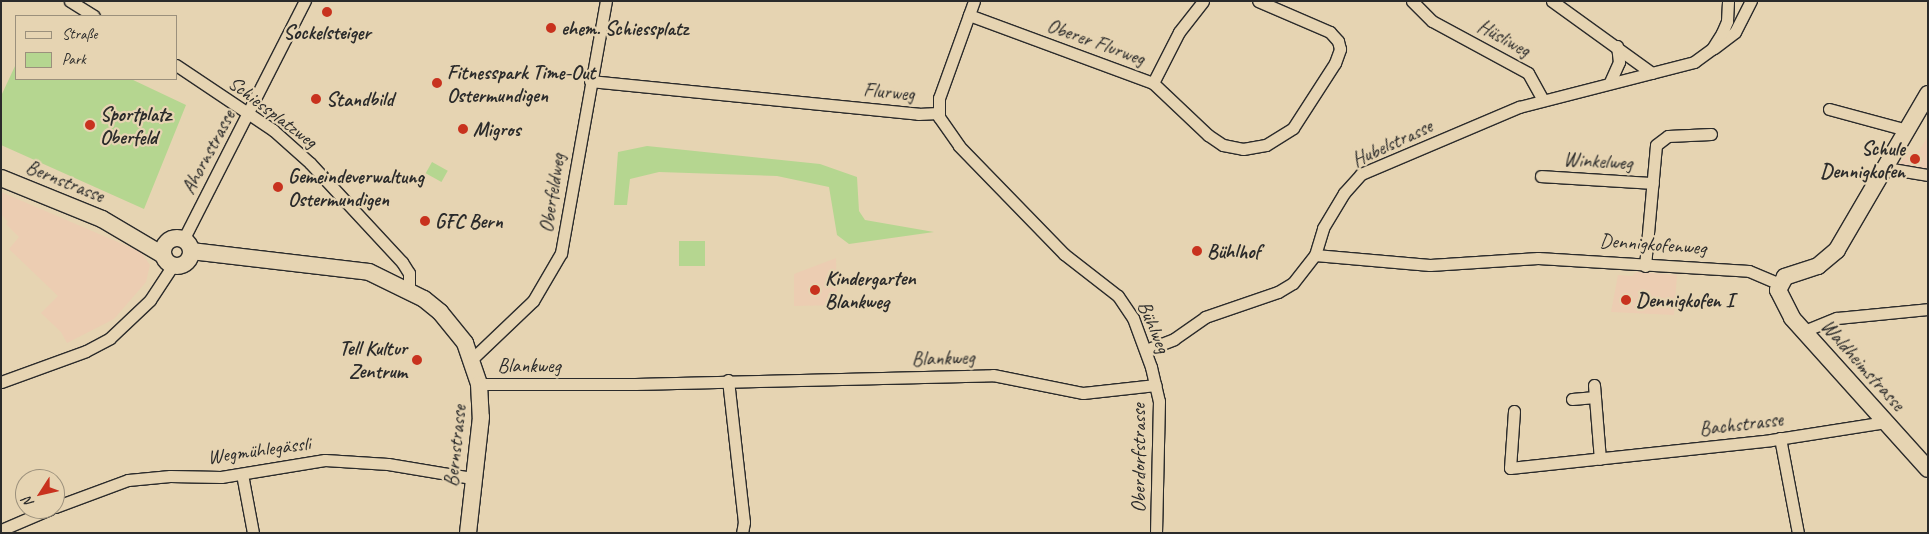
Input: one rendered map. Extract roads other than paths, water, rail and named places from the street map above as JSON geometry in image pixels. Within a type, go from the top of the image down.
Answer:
[{"type":"main road","points":[[1779,284],[1787,276],[1812,269],[1833,255],[1928,94]]},
{"type":"main road","name":"Bernstrasse","points":[[1,178],[177,252],[390,283],[409,290],[440,312],[459,334],[472,359],[479,384],[481,417],[472,478],[468,533]]},
{"type":"main road","name":"Waldheimstrasse","points":[[1779,284],[1779,298],[1804,330],[1928,469]]},
{"type":"street","points":[[70,1],[92,15]]},
{"type":"street","name":"Ahornstrasse","points":[[1,382],[86,351],[110,338],[150,300],[250,113],[305,1]]},
{"type":"street","name":"Oberfeldweg","points":[[472,359],[533,301],[561,253],[590,81],[606,1]]},
{"type":"street","points":[[938,113],[939,98],[974,1]]},
{"type":"street","name":"Oberer Flurweg","points":[[1153,83],[1179,32],[1203,1]]},
{"type":"street","name":"Oberer Flurweg","points":[[969,15],[1153,83],[1223,145],[1243,149],[1266,145],[1288,132],[1335,63],[1340,49],[1338,41],[1330,32],[1258,1]]},
{"type":"street","name":"Hüsliweg","points":[[1412,1],[1432,20],[1528,73],[1543,100]]},
{"type":"street","points":[[1552,1],[1652,73]]},
{"type":"street","name":"Hubelstrasse","points":[[1712,49],[1726,26],[1728,1]]},
{"type":"street","name":"Hubelstrasse","points":[[1146,350],[1174,339],[1205,317],[1285,288],[1300,276],[1315,255],[1323,228],[1344,193],[1361,174],[1519,107],[1610,82],[1688,65],[1735,32],[1751,1]]},
{"type":"street","points":[[1610,82],[1619,62],[1617,46]]},
{"type":"street","name":"Schiessplatzweg","points":[[178,66],[250,113],[287,141],[325,177],[402,262],[409,273],[409,290]]},
{"type":"street","name":"Flurweg","points":[[590,81],[909,113],[938,113],[959,146],[1064,254],[1111,288]]},
{"type":"street","points":[[1829,108],[1907,130]]},
{"type":"street","name":"Winkelweg","points":[[1645,266],[1656,145],[1668,136],[1711,134]]},
{"type":"street","points":[[1886,168],[1928,175]]},
{"type":"street","name":"Winkelweg","points":[[1541,176],[1653,183]]},
{"type":"street","name":"Dennigkofenweg","points":[[1315,255],[1430,265],[1538,258],[1749,271],[1779,284]]},
{"type":"street","name":"Bühlweg","points":[[1111,288],[1129,310],[1146,350],[1156,385]]},
{"type":"street","points":[[1804,330],[1837,318],[1928,309]]},
{"type":"street","name":"Blankweg","points":[[479,384],[994,375],[1083,393],[1156,385]]},
{"type":"street","points":[[728,380],[744,522],[742,533]]},
{"type":"street","name":"Oberdorfstrasse","points":[[1156,385],[1160,418],[1156,533]]},
{"type":"street","points":[[1594,385],[1600,459]]},
{"type":"street","points":[[1572,399],[1595,397]]},
{"type":"street","name":"Bachstrasse","points":[[1514,411],[1510,468],[1780,438],[1886,422]]},
{"type":"street","points":[[1780,438],[1798,533]]},
{"type":"street","name":"Wegmühlegässli","points":[[65,503],[128,480],[242,474],[298,463],[347,460],[472,478]]},
{"type":"street","points":[[242,474],[253,533]]},
{"type":"street","points":[[1,530],[27,519]]},
{"type":"place","name":"Sockelsteiger","points":[[327,12]]},
{"type":"place","name":"ehem. Schiessplatz","points":[[551,28]]},
{"type":"place","name":"Fitnesspark Time-Out Ostermundigen","points":[[437,83]]},
{"type":"place","name":"Standbild","points":[[316,99]]},
{"type":"place","name":"Sportplatz Oberfeld","points":[[90,125]]},
{"type":"place","name":"Migros","points":[[463,129]]},
{"type":"place","name":"Schule Dennigkofen","points":[[1915,159]]},
{"type":"place","name":"Gemeindeverwaltung Ostermundigen","points":[[278,187]]},
{"type":"place","name":"GFC Bern","points":[[425,221]]},
{"type":"place","name":"Bühlhof","points":[[1197,251]]},
{"type":"place","name":"Kindergarten Blankweg","points":[[815,290]]},
{"type":"place","name":"Dennigkofen I","points":[[1626,300]]},
{"type":"place","name":"Tell Kultur Zentrum","points":[[417,360]]}]
